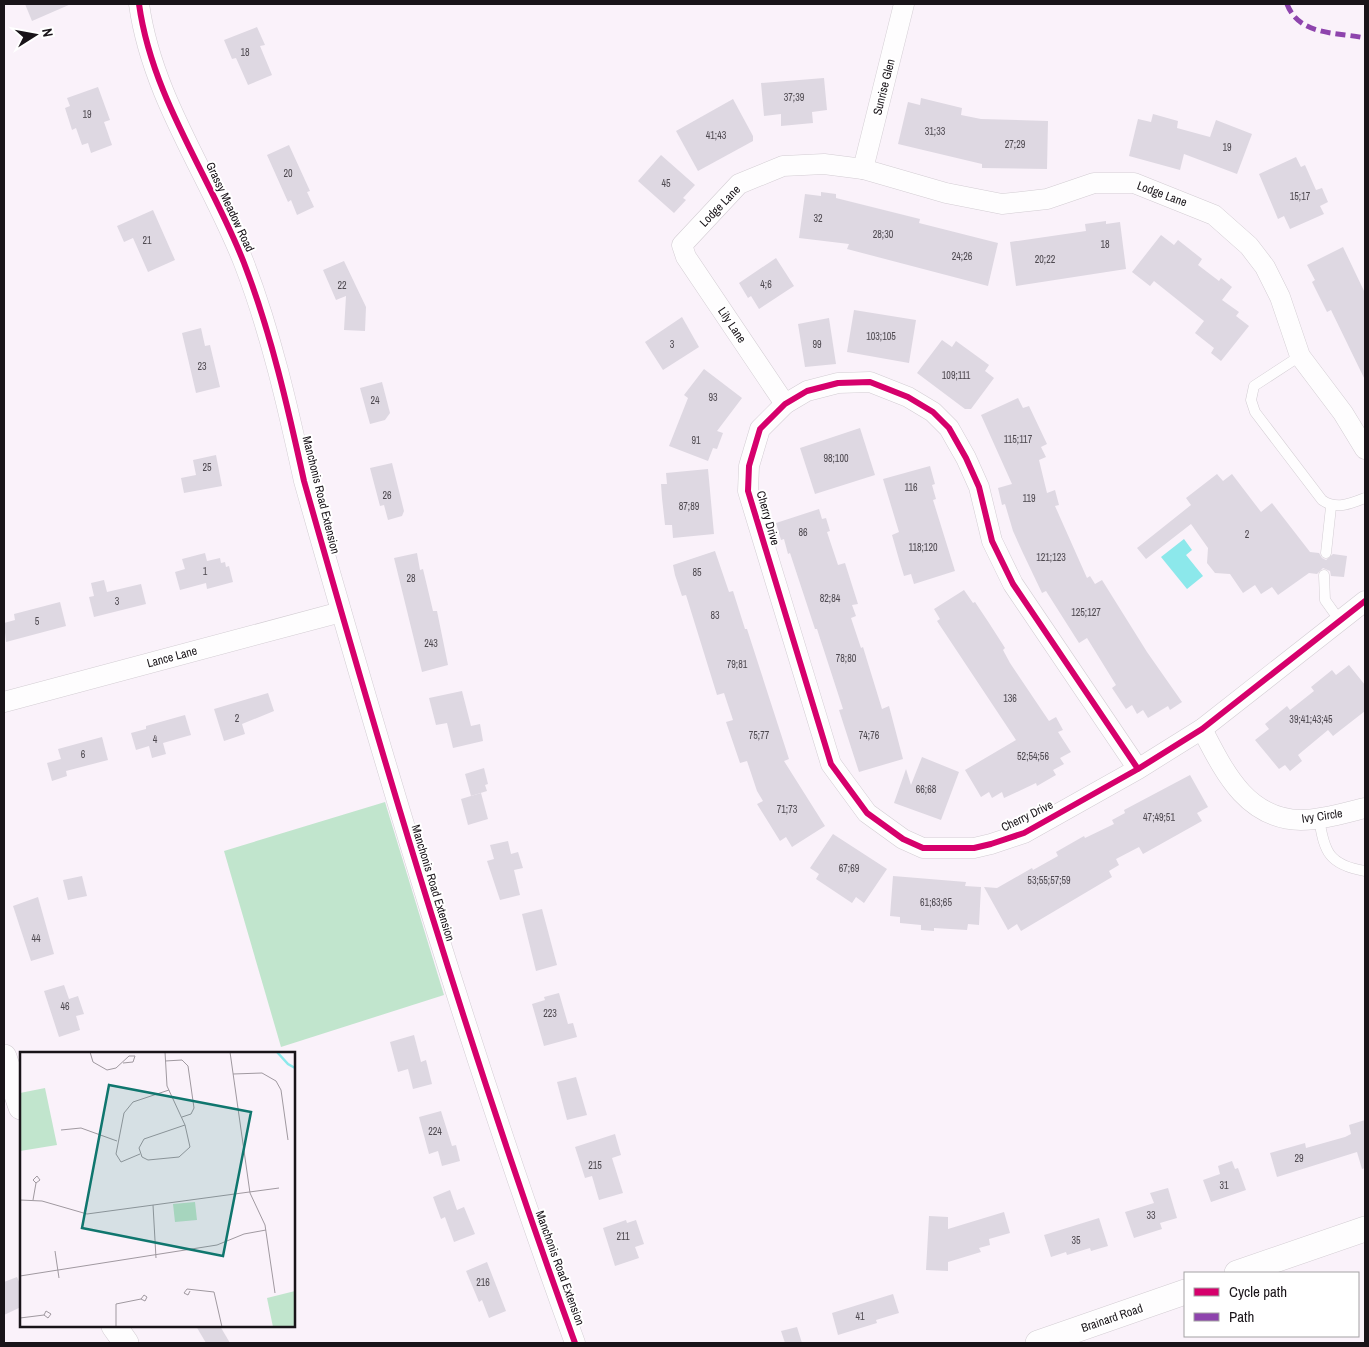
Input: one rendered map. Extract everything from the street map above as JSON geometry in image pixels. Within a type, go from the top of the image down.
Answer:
[{"type":"street","name":"Grassy Meadow Road","points":[[139,4],[151,59],[171,109],[243,261],[261,314],[292,424]]},
{"type":"street","name":"Sunrise Glen","points":[[863,169],[904,4]]},
{"type":"street","name":"Lodge Lane","points":[[682,245],[739,184],[783,166],[824,164],[863,169],[946,193],[1002,204],[1047,199],[1094,183],[1134,183],[1214,215],[1234,231],[1266,267],[1280,296],[1300,356],[1343,413],[1365,449]]},
{"type":"street","name":"Lily Lane","points":[[682,245],[686,257],[785,404]]},
{"type":"street","name":"Cherry Drive","points":[[1138,769],[1013,584],[992,541],[979,487],[949,428],[933,412],[908,397],[870,382],[838,383],[807,391],[785,404],[760,429],[749,466],[748,491],[831,764],[867,813],[903,840],[922,848],[948,850],[974,848],[1024,833],[1138,769],[1202,729],[1365,601]]},
{"type":"street","name":"Manchonis Road Extension","points":[[292,424],[304,481],[418,876],[511,1165],[575,1343]]},
{"type":"street","name":"Lance Lane","points":[[4,702],[341,612]]},
{"type":"street","name":"Ivy Circle","points":[[1202,729],[1234,787],[1253,804],[1268,813],[1284,818],[1302,820],[1365,808]]},
{"type":"street","points":[[4,1057],[20,1104]]},
{"type":"street","points":[[1240,1272],[1365,1229]]},
{"type":"street","name":"Brainard Road","points":[[1038,1343],[1184,1292]]},
{"type":"street","points":[[115,1327],[126,1343]]},
{"type":"lane","points":[[1300,356],[1254,386],[1251,392],[1252,406],[1264,426],[1322,500],[1331,507],[1365,498]]},
{"type":"lane","points":[[1326,553],[1331,507]]},
{"type":"lane","points":[[1324,575],[1325,600],[1340,620]]},
{"type":"lane","points":[[1319,818],[1322,838],[1328,854],[1341,865],[1365,871]]},
{"type":"green space","points":[[385,802],[444,995],[281,1047],[224,851]]},
{"type":"water","points":[[1184,539],[1192,550],[1186,555],[1203,576],[1187,589],[1161,557]]},
{"type":"building","points":[[25,4],[71,4],[32,21]]},
{"type":"building","points":[[257,27],[265,45],[260,46],[272,75],[248,85],[236,58],[232,59],[224,40]]},
{"type":"building","points":[[824,78],[827,110],[812,112],[813,123],[781,126],[781,114],[764,116],[761,83]]},
{"type":"building","points":[[98,87],[110,120],[104,122],[112,145],[91,153],[88,143],[82,145],[76,128],[72,130],[65,108],[70,106],[67,98]]},
{"type":"building","points":[[921,98],[962,108],[961,115],[981,119],[1048,121],[1047,169],[982,168],[982,164],[898,144],[908,102],[920,105]]},
{"type":"building","points":[[733,99],[753,136],[753,141],[698,171],[676,131]]},
{"type":"building","points":[[1153,114],[1178,121],[1177,128],[1210,137],[1216,120],[1252,134],[1237,174],[1184,154],[1180,170],[1129,156],[1138,119],[1151,122]]},
{"type":"building","points":[[289,145],[310,191],[307,192],[314,207],[297,215],[291,200],[288,202],[267,155]]},
{"type":"building","points":[[661,155],[695,185],[683,198],[686,200],[674,213],[638,181]]},
{"type":"building","points":[[1296,157],[1301,167],[1305,165],[1316,190],[1322,188],[1328,202],[1320,206],[1324,214],[1290,229],[1284,216],[1278,219],[1259,174]]},
{"type":"building","points":[[821,192],[836,194],[836,198],[920,219],[919,223],[998,243],[988,286],[847,249],[849,244],[799,238],[805,194],[821,196]]},
{"type":"building","points":[[153,210],[175,260],[148,272],[133,238],[124,242],[117,226]]},
{"type":"building","points":[[1106,221],[1106,224],[1120,222],[1126,269],[1016,286],[1010,242],[1086,231],[1085,224]]},
{"type":"building","points":[[1161,235],[1174,245],[1178,240],[1202,259],[1198,265],[1219,281],[1221,278],[1232,287],[1222,300],[1239,312],[1236,316],[1249,326],[1221,361],[1211,353],[1214,348],[1195,333],[1204,321],[1154,281],[1150,286],[1132,272]]},
{"type":"building","points":[[1343,247],[1365,293],[1365,380],[1331,310],[1327,312],[1312,282],[1315,280],[1307,265]]},
{"type":"building","points":[[776,258],[794,286],[759,309],[751,296],[748,298],[739,283]]},
{"type":"building","points":[[344,261],[366,307],[365,331],[344,330],[346,296],[336,300],[323,270]]},
{"type":"building","points":[[854,310],[916,320],[909,363],[847,352]]},
{"type":"building","points":[[682,317],[699,347],[663,370],[645,342]]},
{"type":"building","points":[[829,318],[836,364],[805,367],[798,324]]},
{"type":"building","points":[[201,328],[205,346],[210,345],[220,387],[196,393],[182,333]]},
{"type":"building","points":[[942,340],[952,347],[956,341],[989,365],[985,371],[994,378],[971,409],[965,409],[917,373]]},
{"type":"building","points":[[704,369],[742,398],[717,431],[723,433],[717,449],[713,448],[708,461],[669,446],[688,398],[684,395]]},
{"type":"building","points":[[382,382],[390,413],[385,420],[370,424],[360,388]]},
{"type":"building","points":[[1018,398],[1023,408],[1029,406],[1047,444],[1041,447],[1046,457],[1039,460],[1047,493],[1055,490],[1059,505],[1055,506],[1087,578],[1090,576],[1095,584],[1102,580],[1147,652],[1182,702],[1170,710],[1168,706],[1148,718],[1143,710],[1137,714],[1132,705],[1126,709],[1112,688],[1116,685],[1087,638],[1079,643],[1046,591],[1042,593],[1013,531],[1005,504],[1002,505],[998,488],[1012,484],[981,415]]},
{"type":"building","points":[[860,428],[875,475],[815,494],[800,448]]},
{"type":"building","points":[[216,455],[222,486],[184,493],[181,478],[196,475],[193,460]]},
{"type":"building","points":[[392,463],[404,511],[402,516],[388,520],[384,505],[380,506],[370,468]]},
{"type":"building","points":[[930,466],[935,484],[932,485],[936,499],[933,500],[955,571],[914,584],[911,574],[904,576],[900,563],[892,535],[899,532],[883,479]]},
{"type":"building","points":[[708,469],[714,534],[673,538],[672,525],[665,525],[662,498],[661,484],[667,484],[666,473]]},
{"type":"building","points":[[1217,474],[1223,481],[1232,474],[1261,512],[1272,503],[1310,552],[1319,553],[1326,560],[1333,554],[1347,556],[1344,577],[1331,576],[1330,571],[1323,568],[1317,574],[1309,573],[1278,595],[1272,587],[1261,594],[1255,585],[1243,593],[1230,574],[1215,573],[1207,563],[1208,548],[1191,524],[1146,559],[1137,548],[1191,505],[1186,498]]},
{"type":"building","points":[[819,509],[822,519],[826,518],[830,531],[827,532],[838,565],[845,563],[858,604],[852,605],[856,616],[851,618],[861,648],[863,647],[882,709],[889,706],[903,759],[859,772],[839,710],[843,709],[817,629],[815,629],[790,553],[788,554],[784,539],[781,540],[776,523]]},
{"type":"building","points":[[715,551],[729,592],[733,591],[745,629],[747,629],[789,759],[784,761],[825,826],[792,847],[786,837],[780,841],[757,804],[763,801],[757,791],[747,761],[740,763],[726,722],[733,720],[724,693],[717,695],[686,595],[682,596],[675,575],[673,565]]},
{"type":"building","points":[[205,553],[207,561],[220,558],[221,563],[225,562],[226,567],[229,566],[233,582],[207,589],[206,583],[180,590],[175,572],[185,569],[182,559]]},
{"type":"building","points":[[417,553],[420,570],[423,569],[433,611],[437,611],[448,665],[422,672],[394,558]]},
{"type":"building","points":[[104,580],[107,592],[141,584],[146,604],[94,617],[89,597],[94,596],[91,583]]},
{"type":"building","points":[[964,590],[973,603],[975,602],[989,623],[1005,648],[1003,650],[1010,663],[1049,721],[1056,717],[1063,730],[1058,732],[1071,752],[1060,758],[1064,764],[1053,770],[1056,775],[1037,786],[1036,783],[1004,798],[1002,792],[992,798],[989,792],[981,797],[965,770],[1016,740],[937,621],[940,619],[934,609]]},
{"type":"building","points":[[60,602],[66,626],[6,642],[4,623],[15,620],[14,614]]},
{"type":"building","points":[[1349,665],[1365,685],[1365,711],[1333,736],[1328,730],[1298,755],[1302,761],[1290,771],[1285,765],[1279,769],[1255,740],[1269,729],[1265,724],[1287,706],[1290,710],[1314,691],[1311,687],[1332,670],[1336,675]]},
{"type":"building","points":[[462,691],[471,726],[480,724],[483,741],[453,748],[447,723],[436,725],[429,698]]},
{"type":"building","points":[[268,693],[274,711],[242,724],[245,734],[224,741],[214,709]]},
{"type":"building","points":[[185,715],[191,735],[163,743],[166,754],[152,758],[149,746],[136,750],[131,733],[146,729],[146,726]]},
{"type":"building","points":[[102,737],[108,760],[66,771],[67,776],[52,781],[47,763],[61,759],[58,749]]},
{"type":"building","points":[[922,757],[959,772],[941,820],[894,803],[906,769],[911,785]]},
{"type":"building","points":[[484,768],[488,784],[485,785],[487,791],[471,796],[465,774]]},
{"type":"building","points":[[1190,775],[1208,807],[1197,813],[1202,821],[1143,854],[1139,847],[1116,859],[1119,865],[1109,871],[1112,877],[1021,931],[1017,924],[1008,930],[984,887],[997,888],[1032,868],[1033,870],[1058,856],[1056,852],[1084,836],[1085,838],[1114,824],[1112,820],[1125,813],[1124,810]]},
{"type":"building","points":[[481,793],[488,819],[468,825],[461,799]]},
{"type":"building","points":[[833,834],[887,869],[864,903],[856,897],[852,903],[816,879],[819,874],[810,868]]},
{"type":"building","points":[[508,841],[511,854],[518,852],[523,868],[514,870],[520,895],[500,900],[487,861],[494,859],[490,845]]},
{"type":"building","points":[[82,876],[87,896],[68,900],[63,880]]},
{"type":"building","points":[[893,876],[966,882],[965,886],[981,887],[979,925],[968,924],[967,930],[934,928],[934,931],[921,930],[921,925],[900,923],[900,917],[890,916]]},
{"type":"building","points":[[38,897],[54,954],[31,961],[13,906]]},
{"type":"building","points":[[542,909],[557,965],[536,971],[522,914]]},
{"type":"building","points":[[64,985],[69,999],[78,996],[84,1014],[76,1016],[80,1030],[59,1037],[44,991]]},
{"type":"building","points":[[559,993],[568,1024],[573,1023],[577,1037],[544,1046],[532,1004],[545,1000],[544,997]]},
{"type":"building","points":[[414,1035],[421,1062],[426,1060],[432,1084],[413,1089],[408,1069],[398,1072],[390,1042]]},
{"type":"building","points":[[576,1077],[587,1115],[567,1120],[557,1082]]},
{"type":"building","points":[[441,1111],[452,1146],[456,1145],[460,1161],[442,1166],[438,1151],[429,1154],[419,1117]]},
{"type":"building","points":[[1365,1120],[1365,1168],[1362,1169],[1357,1152],[1277,1177],[1270,1153],[1305,1143],[1306,1148],[1345,1137],[1351,1134],[1349,1125]]},
{"type":"building","points":[[615,1134],[621,1155],[612,1158],[623,1193],[599,1200],[592,1176],[585,1178],[575,1147]]},
{"type":"building","points":[[1232,1161],[1235,1169],[1238,1168],[1246,1190],[1211,1202],[1203,1180],[1220,1174],[1218,1166]]},
{"type":"building","points":[[1168,1188],[1177,1218],[1160,1223],[1162,1229],[1134,1238],[1125,1212],[1154,1203],[1150,1193]]},
{"type":"building","points":[[450,1190],[457,1210],[464,1207],[475,1234],[454,1242],[445,1217],[441,1219],[433,1197]]},
{"type":"building","points":[[1004,1212],[1010,1233],[989,1239],[990,1245],[979,1248],[981,1252],[948,1262],[948,1271],[926,1270],[929,1216],[948,1217],[948,1229]]},
{"type":"building","points":[[1099,1218],[1108,1246],[1091,1251],[1090,1248],[1067,1255],[1066,1252],[1051,1257],[1044,1235]]},
{"type":"building","points":[[626,1220],[627,1223],[636,1220],[644,1244],[635,1247],[639,1258],[615,1266],[603,1228]]},
{"type":"building","points":[[487,1262],[506,1311],[489,1318],[482,1300],[479,1302],[466,1271]]},
{"type":"building","points":[[17,1277],[20,1284],[20,1307],[4,1315],[4,1282]]},
{"type":"building","points":[[893,1294],[899,1313],[876,1320],[877,1323],[838,1335],[832,1313]]},
{"type":"building","points":[[197,1327],[221,1327],[230,1343],[206,1343]]},
{"type":"building","points":[[797,1327],[802,1343],[785,1343],[781,1331]]},
{"type":"marked path","points":[[1287,4],[1300,22],[1310,27],[1320,31],[1365,38]]},
{"type":"cycle path","points":[[139,4],[146,39],[156,72],[169,104],[230,231],[263,316],[285,398],[304,481],[399,807],[501,1130],[575,1343]]},
{"type":"cycle path","points":[[1138,769],[1013,584],[992,541],[979,487],[966,458],[949,428],[933,412],[908,397],[870,382],[838,383],[807,391],[785,404],[760,429],[749,466],[748,491],[831,764],[867,813],[903,839],[923,848],[974,848],[1024,833],[1138,769],[1202,729],[1365,601]]}]
